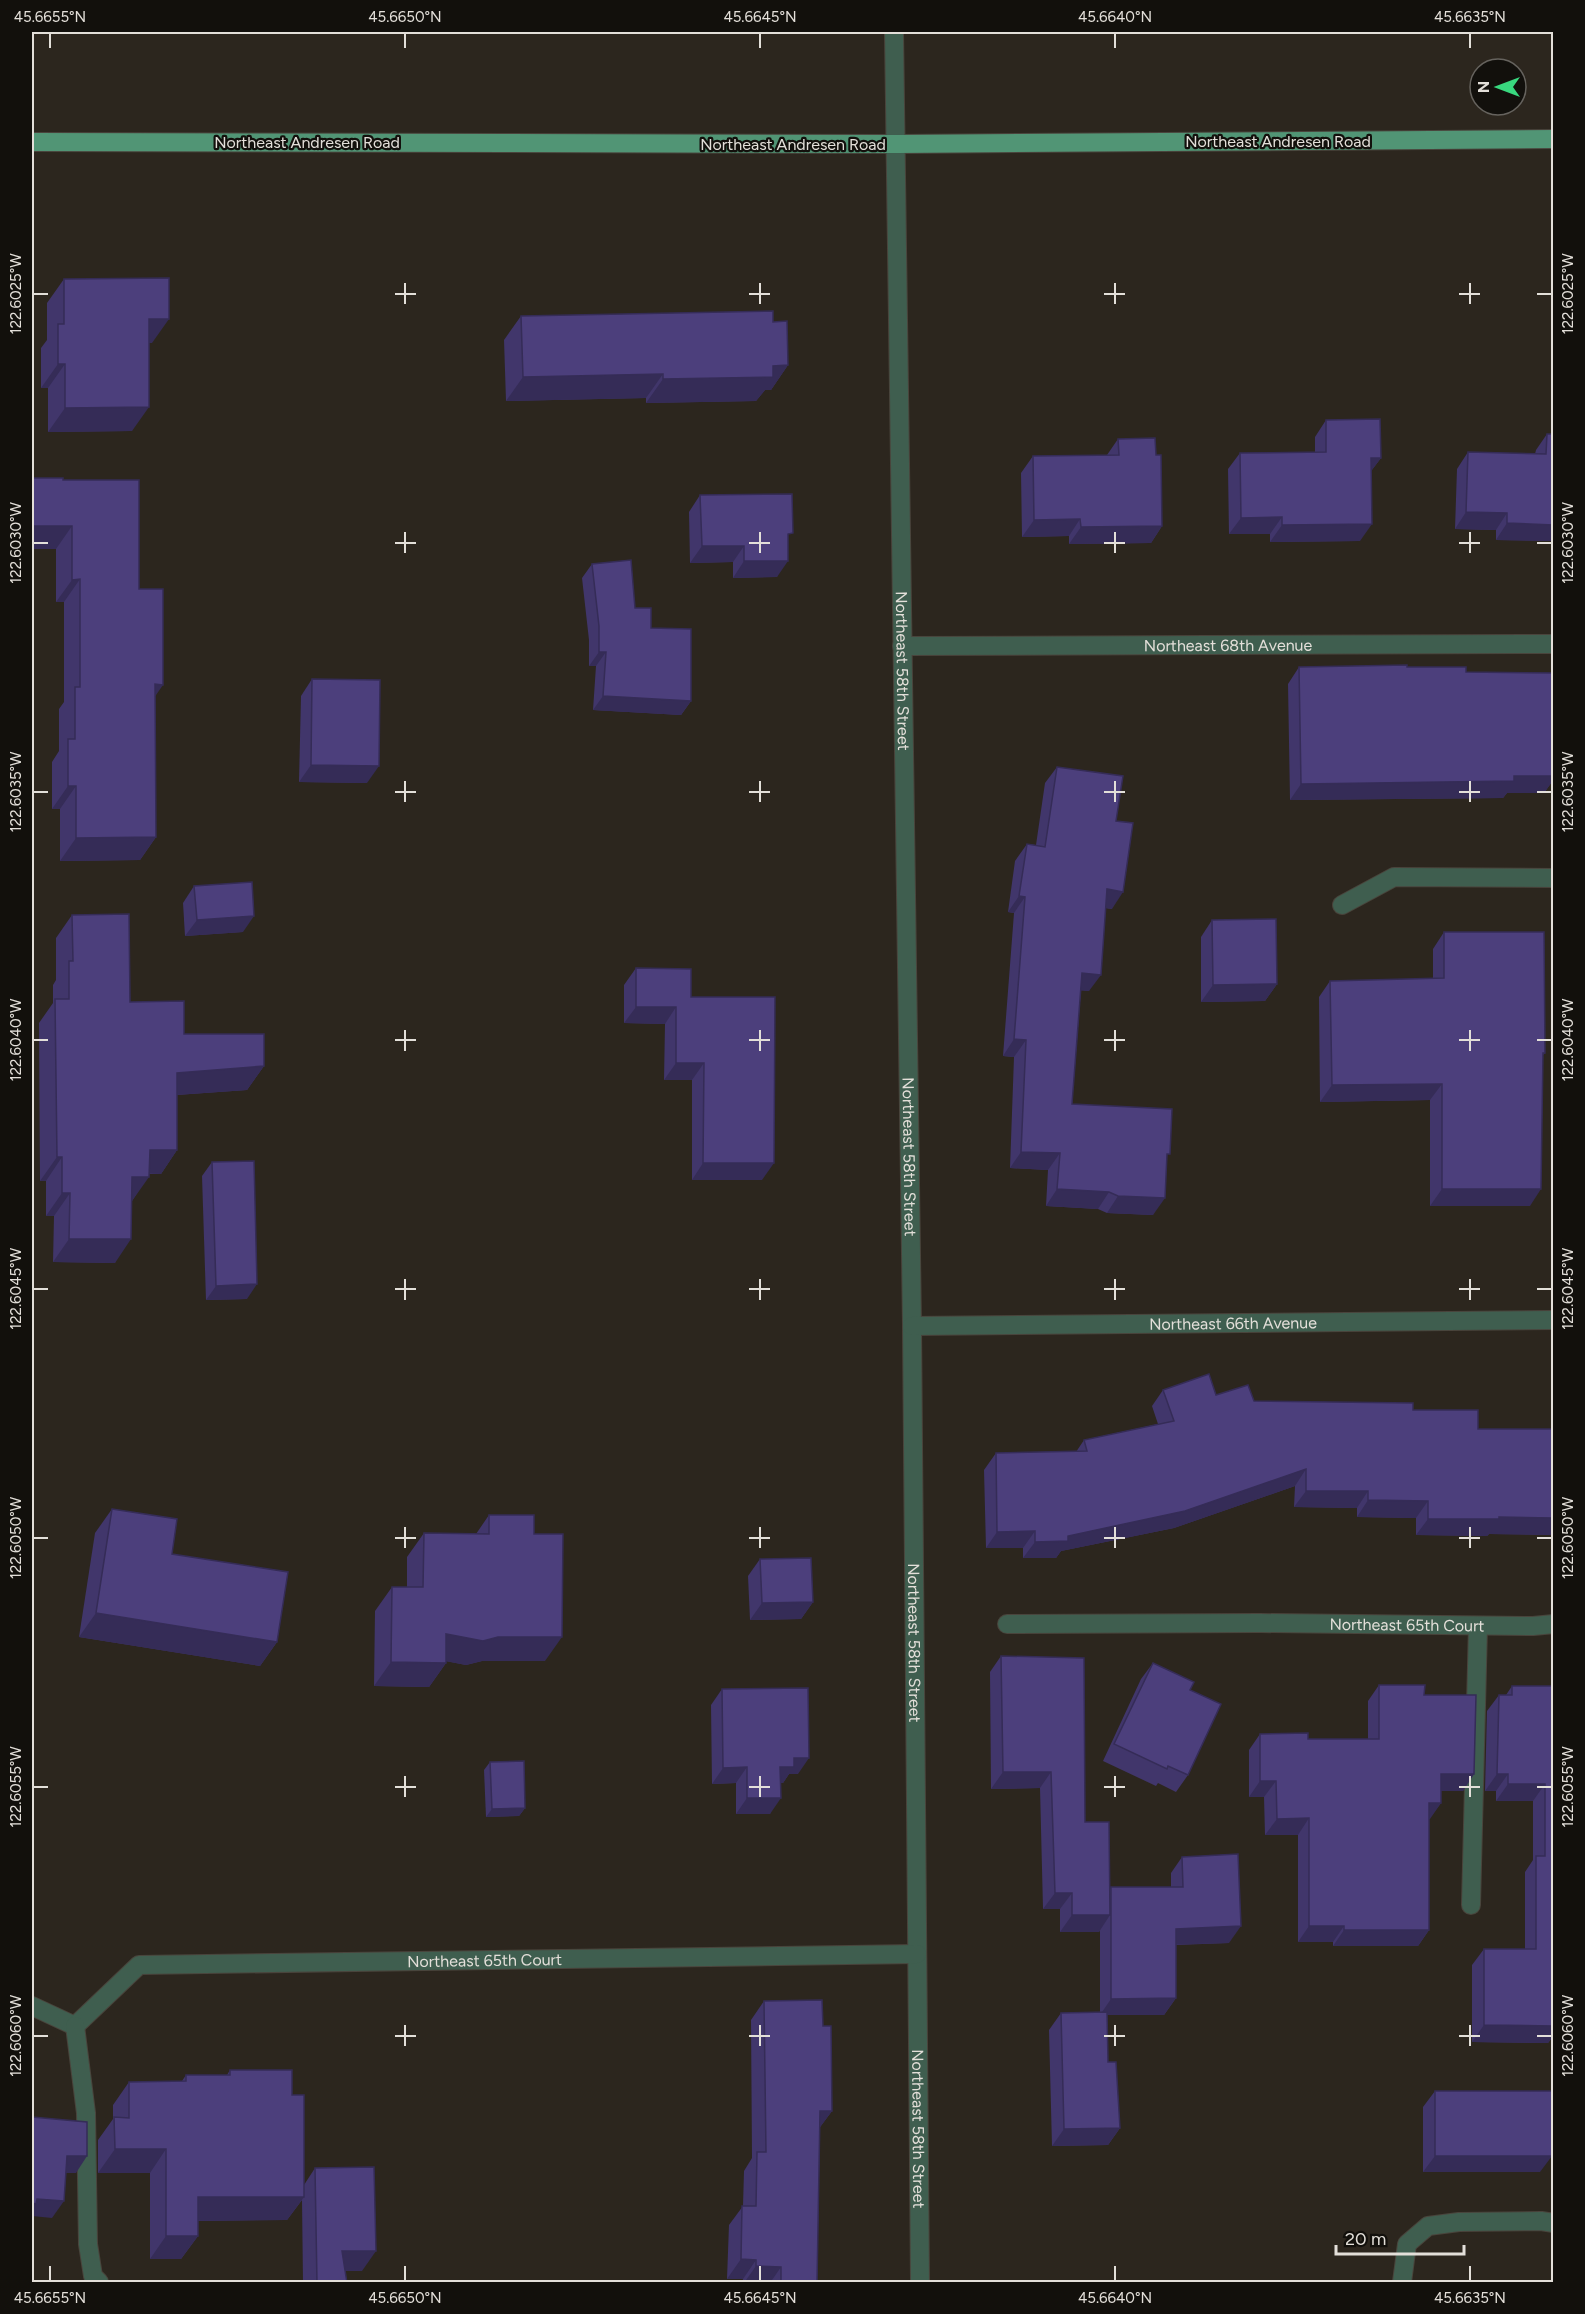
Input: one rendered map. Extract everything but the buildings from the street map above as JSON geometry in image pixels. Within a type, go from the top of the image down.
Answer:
[{"type":"main road","name":"Northeast Andresen Road","points":[[32,142],[897,144],[1554,139]]},
{"type":"street","name":"Northeast 58th Street","points":[[894,32],[912,1326],[920,2283]]},
{"type":"street","name":"Northeast 68th Avenue","points":[[903,646],[1554,644]]},
{"type":"street","points":[[1342,905],[1394,877],[1554,878]]},
{"type":"street","name":"Northeast 66th Avenue","points":[[912,1326],[1554,1320]]},
{"type":"street","name":"Northeast 65th Court","points":[[1007,1624],[1260,1623],[1478,1626],[1554,1624]]},
{"type":"street","points":[[1471,1905],[1478,1626]]},
{"type":"street","name":"Northeast 65th Court","points":[[75,2026],[139,1965],[917,1954]]},
{"type":"street","points":[[32,2006],[75,2026],[86,2113],[88,2244],[93,2276],[99,2283]]},
{"type":"street","points":[[1402,2283],[1407,2244],[1428,2226],[1459,2222],[1541,2221],[1554,2223]]}]
